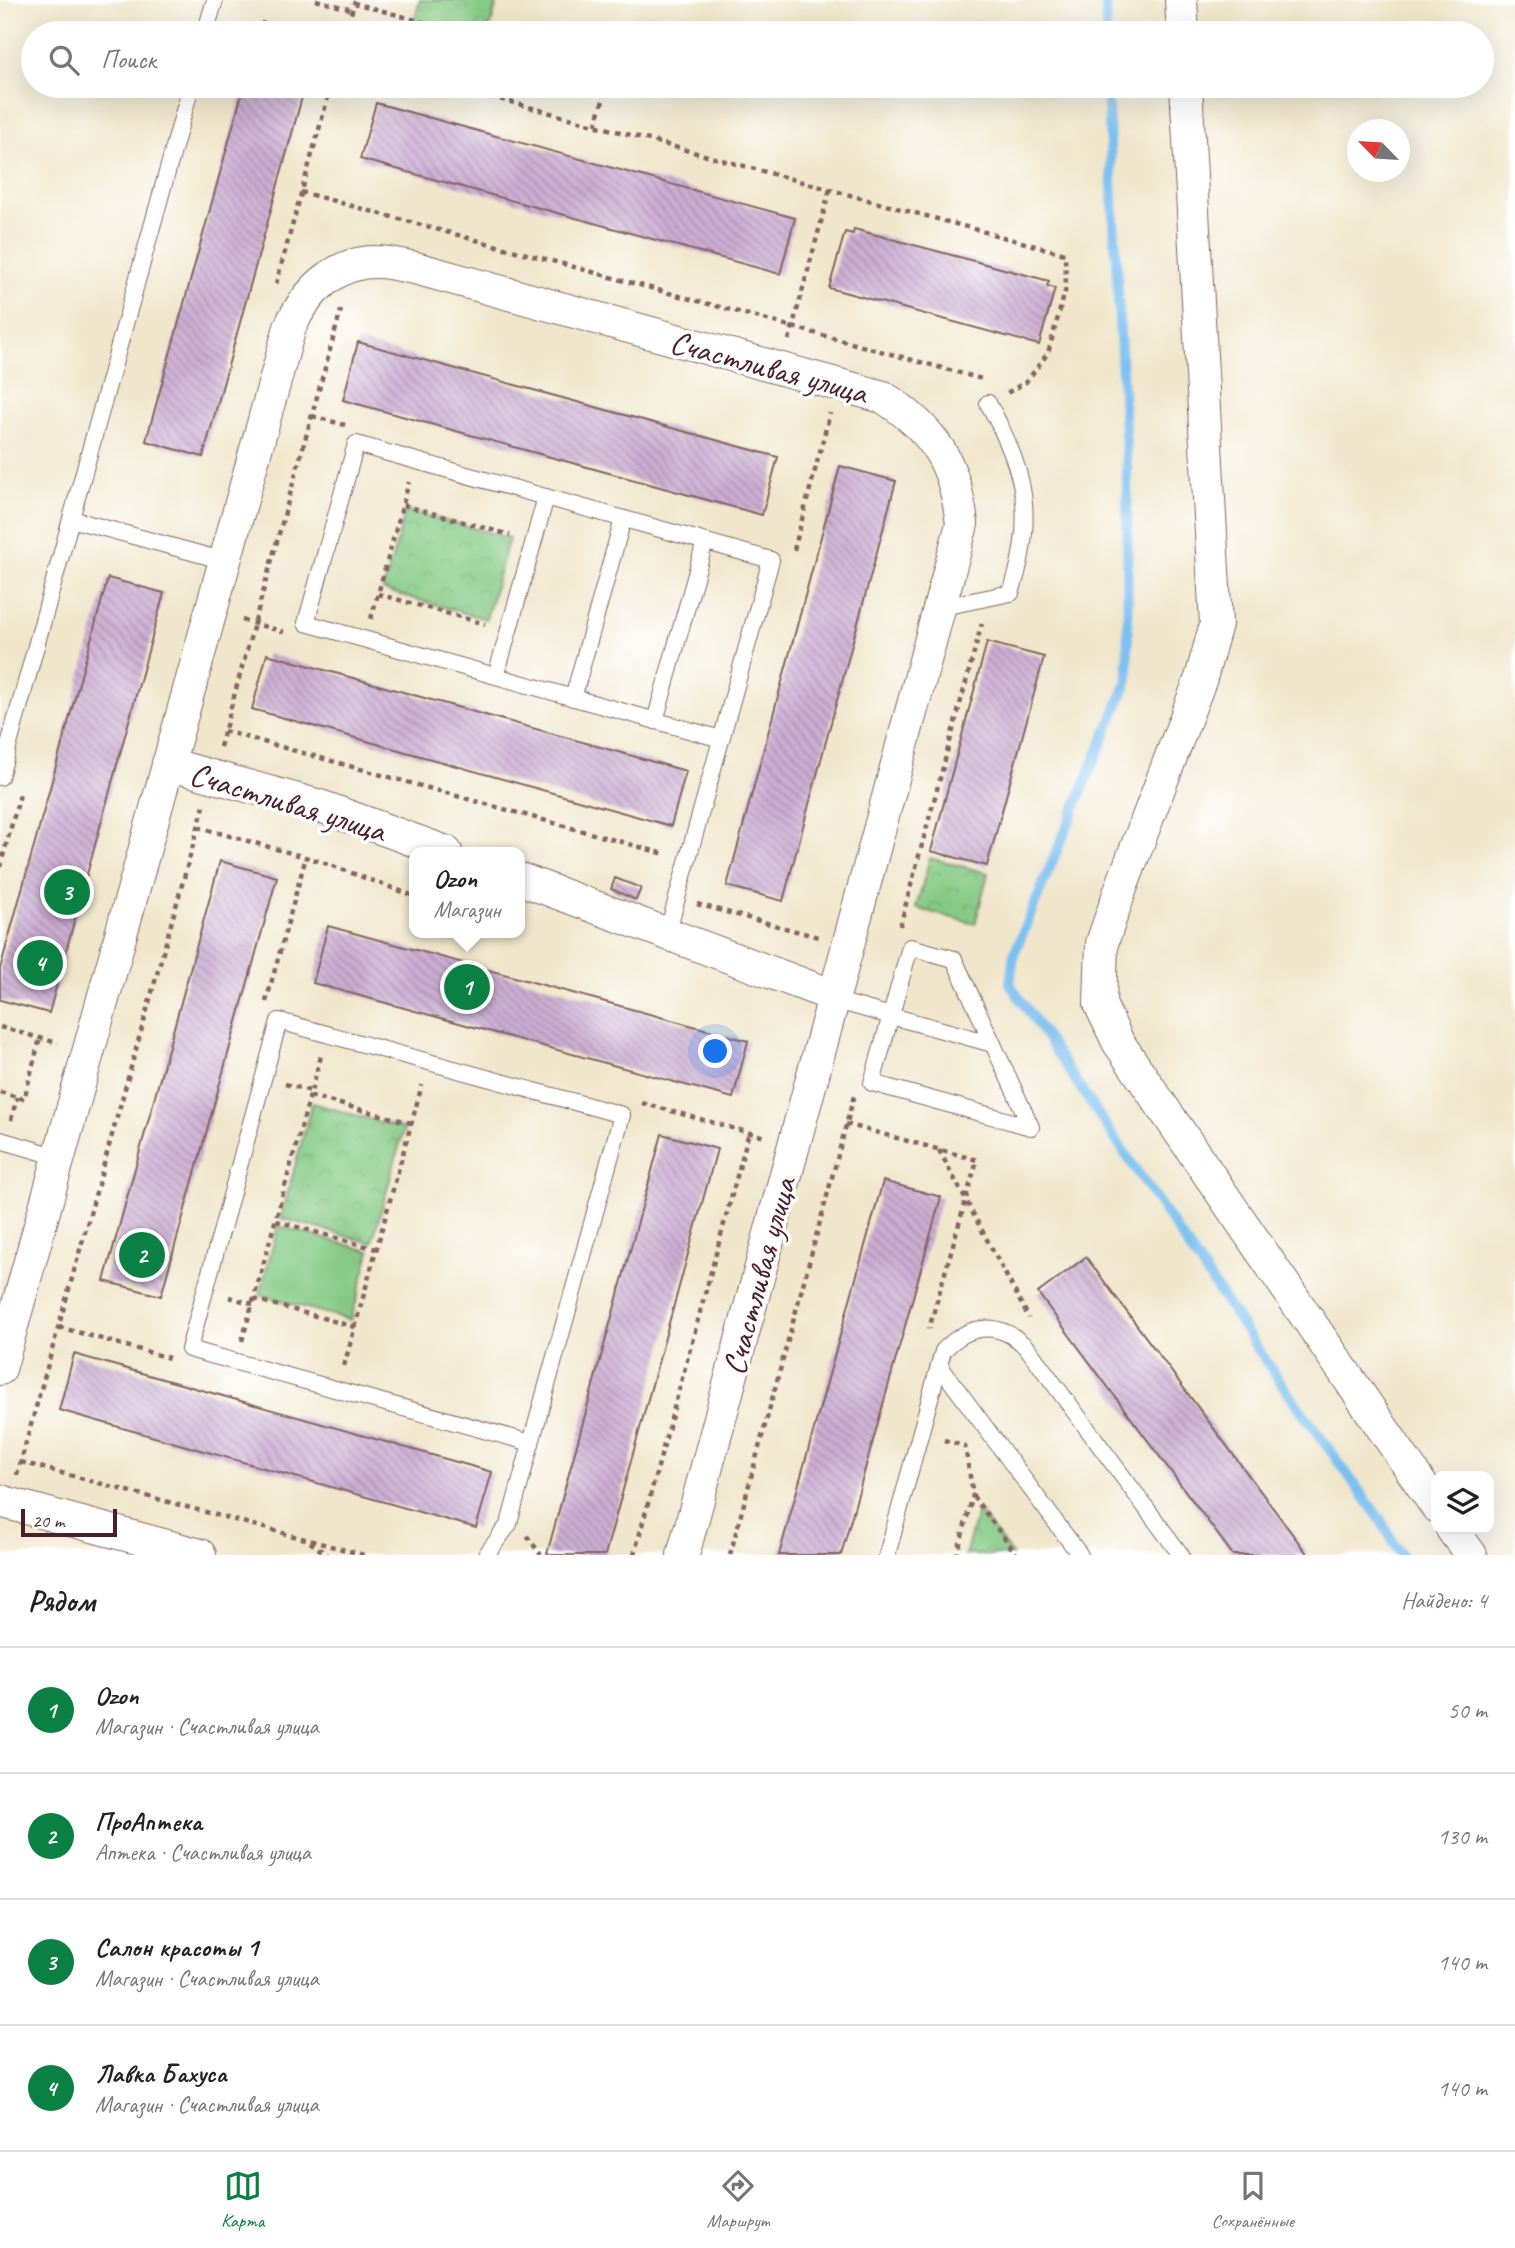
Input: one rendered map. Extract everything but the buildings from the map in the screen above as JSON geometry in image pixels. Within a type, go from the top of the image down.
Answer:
[{"type":"street","points":[[1181,0],[1182,21]]},
{"type":"street","points":[[1187,98],[1216,624],[1201,678],[1102,943],[1100,1004],[1118,1042],[1431,1499]]},
{"type":"street","name":"Счастливая улица","points":[[0,1369],[290,327],[298,309],[310,293],[341,270],[378,261],[415,268],[884,397],[925,429],[941,450],[952,473],[959,498],[962,524],[683,1555]]},
{"type":"street","name":"Счастливая улица","points":[[168,764],[323,807],[432,847]]},
{"type":"street","points":[[525,881],[833,998]]},
{"type":"street","points":[[5,1502],[200,1555]]},
{"type":"street","points":[[1456,1534],[1471,1555]]},
{"type":"lane","points":[[209,21],[215,0]]},
{"type":"lane","points":[[0,777],[188,98]]},
{"type":"lane","points":[[939,608],[1011,593],[1020,566],[1025,538],[1022,485],[1016,460],[988,403]]},
{"type":"lane","points":[[667,934],[676,899],[721,740],[771,560],[356,444],[306,623],[721,740]]},
{"type":"lane","points":[[496,676],[546,497]]},
{"type":"lane","points":[[71,519],[225,561]]},
{"type":"lane","points":[[573,698],[623,519]]},
{"type":"lane","points":[[655,721],[705,542]]},
{"type":"lane","points":[[910,947],[954,960],[1031,1127],[872,1083],[891,1016],[910,947]]},
{"type":"lane","points":[[833,998],[993,1044]]},
{"type":"lane","points":[[486,1555],[509,1524],[622,1115],[279,1021],[189,1349],[531,1443]]},
{"type":"lane","points":[[0,1140],[59,1157]]},
{"type":"lane","points":[[887,1555],[943,1351],[954,1339],[968,1331],[984,1328],[996,1329],[1020,1340],[1181,1555]]},
{"type":"lane","points":[[939,1365],[1080,1555]]},
{"type":"path","points":[[316,0],[352,10]]},
{"type":"path","points":[[349,21],[354,3],[419,21]]},
{"type":"path","points":[[498,98],[1065,254],[1066,288],[1048,354],[1026,382],[988,403]]},
{"type":"path","points":[[596,125],[604,98]]},
{"type":"path","points":[[781,369],[830,189]]},
{"type":"path","points":[[302,192],[989,381]]},
{"type":"path","points":[[5,1502],[21,1462],[344,299]]},
{"type":"path","points":[[1002,385],[1016,388]]},
{"type":"path","points":[[365,640],[415,461]]},
{"type":"path","points":[[403,505],[516,537]]},
{"type":"path","points":[[378,594],[491,625]]},
{"type":"path","points":[[225,731],[687,860]]},
{"type":"path","points":[[198,827],[319,861],[409,894]]},
{"type":"path","points":[[676,899],[818,937]]},
{"type":"path","points":[[0,1027],[65,1045]]},
{"type":"path","points":[[236,1363],[327,1034]]},
{"type":"path","points":[[0,1092],[24,1099],[40,1038]]},
{"type":"path","points":[[338,1390],[428,1062]]},
{"type":"path","points":[[310,1096],[411,1124]]},
{"type":"path","points":[[846,1124],[976,1160]]},
{"type":"path","points":[[634,1555],[749,1132]]},
{"type":"path","points":[[276,1221],[376,1249]]},
{"type":"path","points":[[254,1299],[355,1327]]},
{"type":"path","points":[[957,1555],[973,1495],[965,1446]]},
{"type":"path","points":[[21,1462],[364,1555]]},
{"type":"path","points":[[973,1495],[1017,1555]]},
{"type":"path","points":[[526,1535],[541,1555]]},
{"type":"path","points":[[307,1539],[327,1555]]},
{"type":"green space","points":[[420,0],[498,0],[492,21],[414,21]]},
{"type":"green space","points":[[406,510],[509,538],[486,619],[383,590]]},
{"type":"green space","points":[[930,858],[988,873],[975,924],[916,908]]},
{"type":"green space","points":[[312,1103],[404,1129],[372,1243],[281,1218]]},
{"type":"green space","points":[[278,1226],[370,1251],[351,1320],[260,1295]]},
{"type":"green space","points":[[978,1510],[1012,1555],[965,1555]]},
{"type":"waterway","points":[[1106,0],[1106,21]]},
{"type":"waterway","points":[[1108,98],[1127,469],[1128,680],[1014,954],[1010,984],[1274,1373],[1380,1519],[1401,1555]]},
{"type":"place","name":"Салон красоты 1","points":[[67,892]]},
{"type":"place","name":"Лавка Бахуса","points":[[40,963]]},
{"type":"place","name":"Ozon","points":[[467,987]]},
{"type":"place","name":"ПроАптека","points":[[142,1255]]}]
